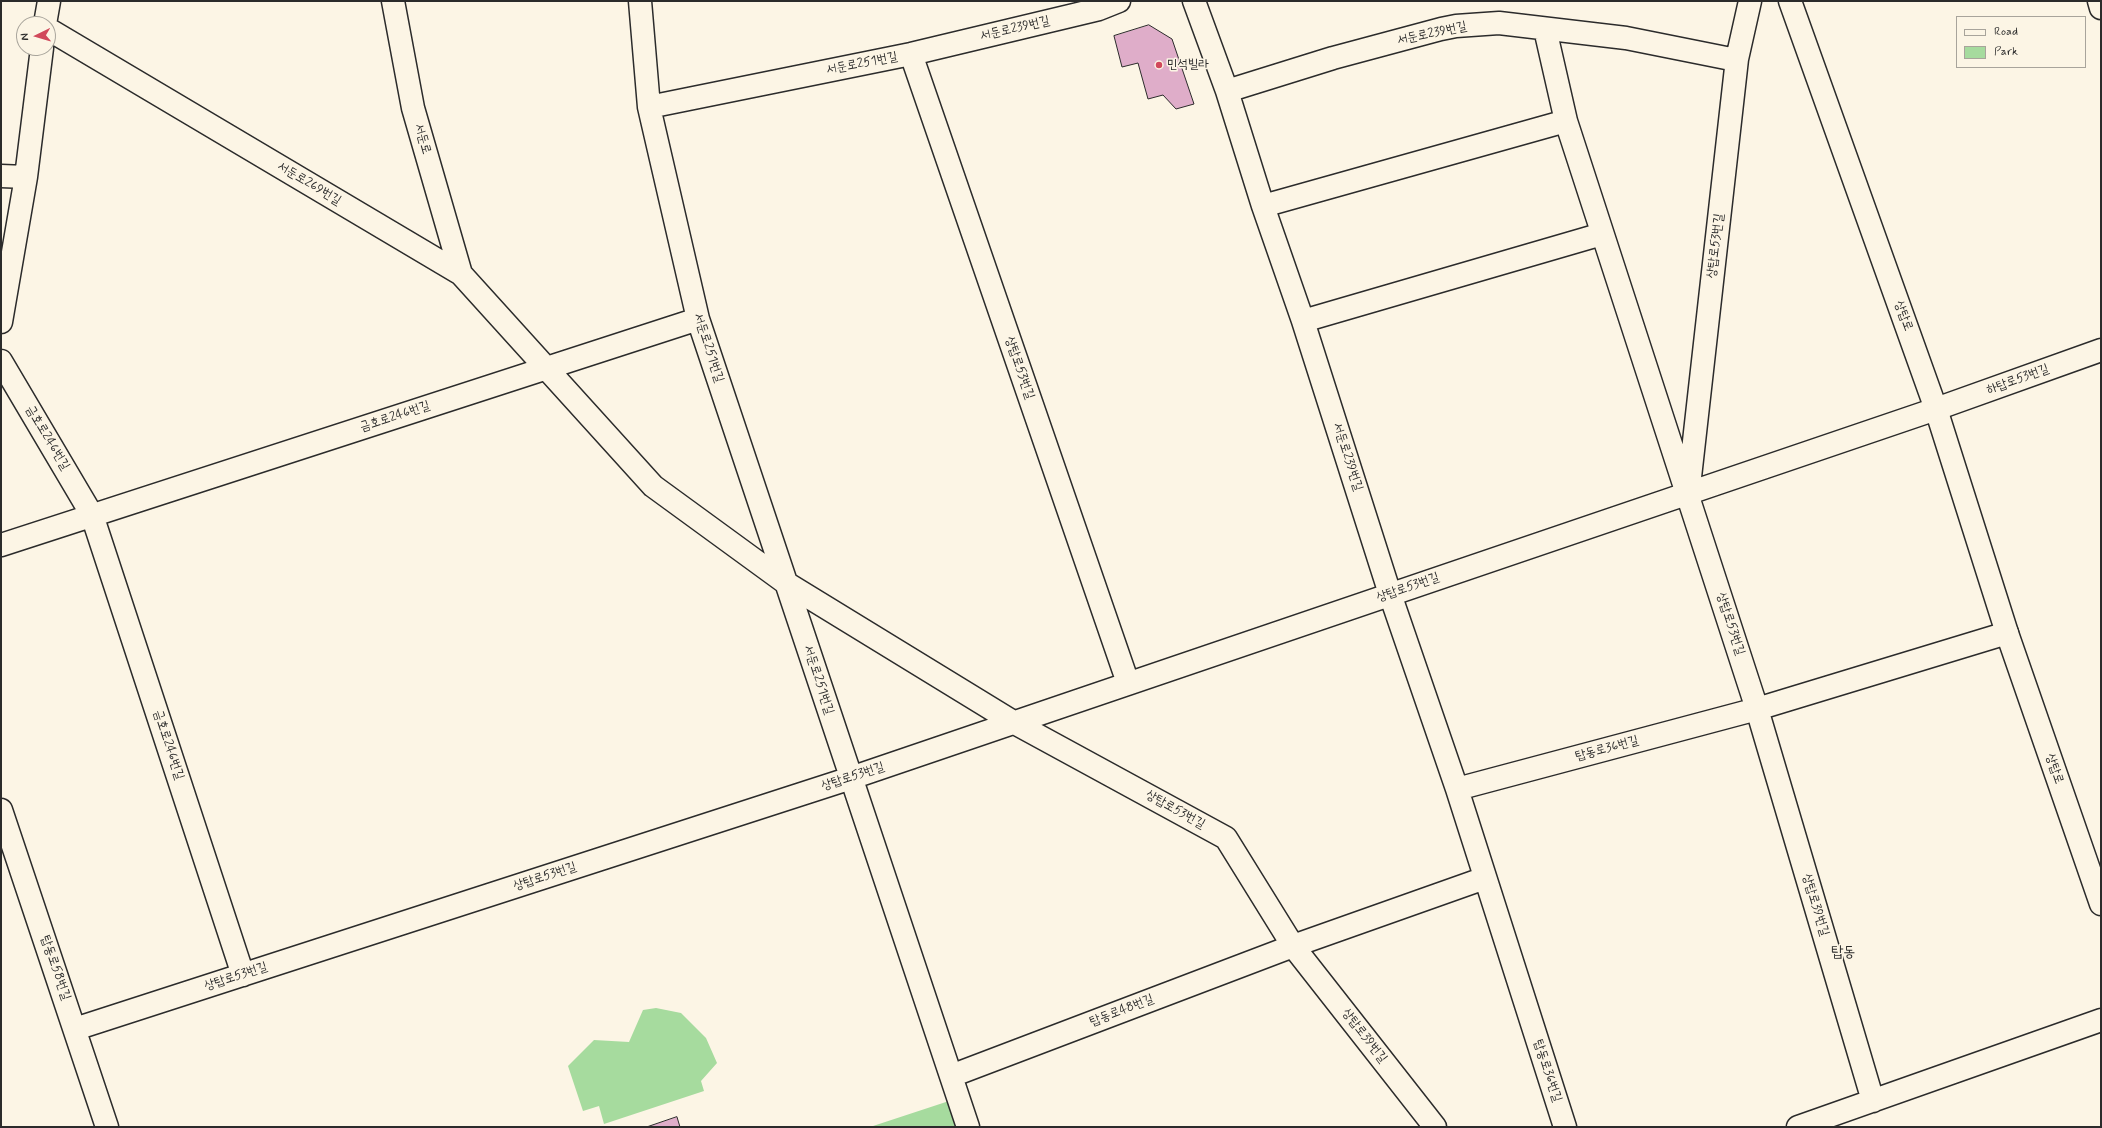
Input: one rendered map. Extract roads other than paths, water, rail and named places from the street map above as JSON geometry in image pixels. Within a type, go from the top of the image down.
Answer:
[{"type":"street","points":[[46,16],[49,1]]},
{"type":"street","name":"서둔로","points":[[393,1],[413,108],[461,274]]},
{"type":"street","name":"서둔로251번길","points":[[640,1],[649,107],[698,319],[851,778]]},
{"type":"street","name":"서둔로239번길","points":[[911,54],[1099,9],[1119,1]]},
{"type":"street","name":"서둔로239번길","points":[[1194,1],[1227,91],[1263,206],[1303,320],[1390,594]]},
{"type":"street","name":"상탑로53번길","points":[[1688,493],[1737,59],[1750,1]]},
{"type":"street","name":"상탑로","points":[[1790,1],[1936,409],[2007,633],[2101,904]]},
{"type":"street","points":[[2099,1],[2101,8]]},
{"type":"street","name":"서둔로239번길","points":[[1227,91],[1333,58],[1456,26],[1498,23],[1626,38],[1731,60],[1737,59]]},
{"type":"street","name":"상탑로53번길","points":[[1545,28],[1566,121],[1688,493],[1757,710]]},
{"type":"street","name":"서둔로269번길","points":[[56,34],[461,274],[547,368]]},
{"type":"street","name":"서둔로251번길","points":[[649,107],[911,54]]},
{"type":"street","name":"상탑로53번길","points":[[911,54],[1128,683]]},
{"type":"street","points":[[1,322],[26,177],[41,56]]},
{"type":"street","points":[[1263,206],[1566,121]]},
{"type":"street","points":[[1,176],[26,177]]},
{"type":"street","points":[[1303,320],[1602,234]]},
{"type":"street","name":"금호로246번길","points":[[1,545],[698,319]]},
{"type":"street","name":"하탑로53번길","points":[[1936,409],[2101,350]]},
{"type":"street","name":"금호로246번길","points":[[1,362],[92,515],[243,975]]},
{"type":"street","points":[[547,368],[653,486],[786,583]]},
{"type":"street","name":"상탑로53번길","points":[[76,1029],[851,778],[1936,409]]},
{"type":"street","name":"상탑로53번길","points":[[786,583],[1013,722],[1226,838],[1293,946]]},
{"type":"street","name":"탑동로36번길","points":[[1390,594],[1457,789],[1565,1127]]},
{"type":"street","points":[[1757,710],[2007,633]]},
{"type":"street","name":"탑동로36번길","points":[[1457,789],[1757,710]]},
{"type":"street","name":"상탑로39번길","points":[[1757,710],[1873,1101]]},
{"type":"street","points":[[851,778],[968,1127]]},
{"type":"street","name":"탑동로58번길","points":[[1,810],[76,1029],[107,1127]]},
{"type":"street","points":[[1293,946],[1486,878]]},
{"type":"street","name":"상탑로39번길","points":[[1293,946],[1435,1127]]},
{"type":"street","name":"탑동로48번길","points":[[951,1076],[1293,946]]},
{"type":"street","points":[[1798,1127],[2101,1020]]},
{"type":"place","name":"민석빌라","points":[[1159,65]]},
{"type":"district","name":"탑동","points":[[1843,953]]}]
